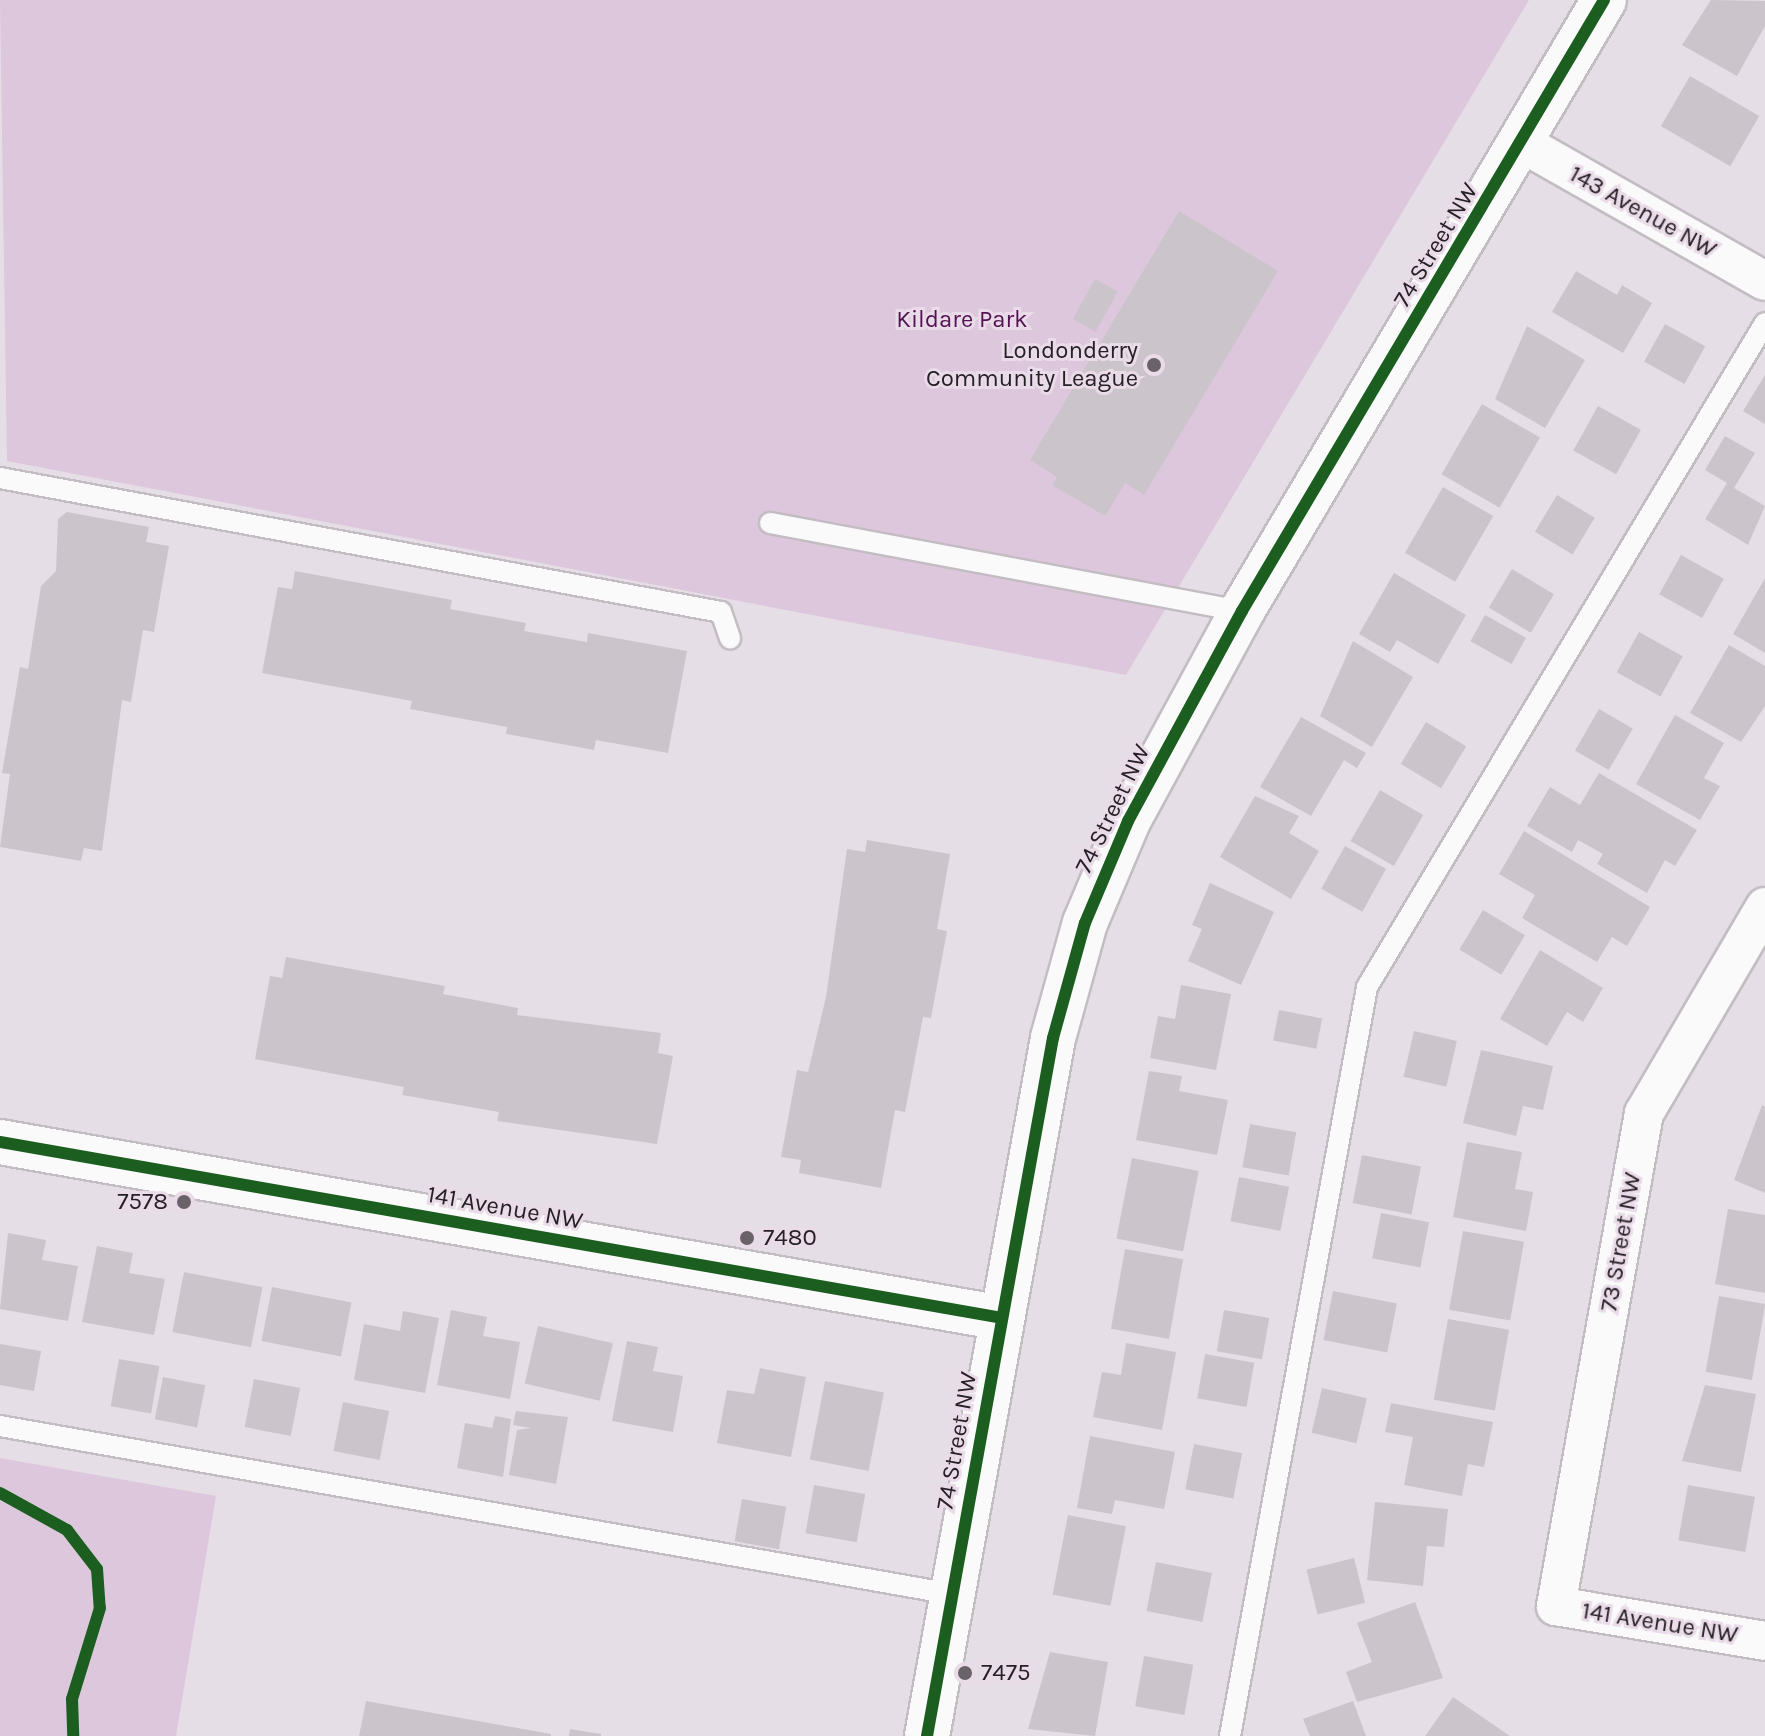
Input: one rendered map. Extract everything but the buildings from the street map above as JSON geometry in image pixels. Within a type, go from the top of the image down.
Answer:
[{"type":"street","name":"74 Street NW","points":[[927,1736],[1053,1038],[1085,923],[1128,821],[1242,611],[1604,0]]},
{"type":"street","name":"143 Avenue NW","points":[[1522,143],[1765,281]]},
{"type":"street","name":"73 Street NW","points":[[1556,1606],[1644,1113],[1765,907]]},
{"type":"street","name":"141 Avenue NW","points":[[0,1142],[1002,1318]]},
{"type":"street","name":"141 Avenue NW","points":[[1556,1606],[1765,1641]]},
{"type":"lane","points":[[1230,1736],[1367,987],[1765,323]]},
{"type":"lane","points":[[0,478],[721,612],[730,638]]},
{"type":"lane","points":[[770,523],[1242,611]]},
{"type":"lane","points":[[0,1426],[952,1594]]},
{"type":"green space","name":"Kildare Park","points":[[0,0],[1529,0],[1126,675],[7,461]]},
{"type":"green space","points":[[0,1458],[216,1496],[176,1736],[0,1736]]},
{"type":"cycle path","points":[[927,1736],[1053,1038],[1085,923],[1128,821],[1242,611],[1604,0]]},
{"type":"cycle path","points":[[0,1142],[1002,1318]]},
{"type":"cycle path","points":[[0,1493],[67,1530],[97,1569],[100,1608],[72,1699],[73,1736]]},
{"type":"place","name":"Londonderry Community League","points":[[1154,365]]},
{"type":"place","name":"7578","points":[[184,1202]]},
{"type":"place","name":"7480","points":[[747,1238]]},
{"type":"place","name":"7475","points":[[965,1673]]}]
